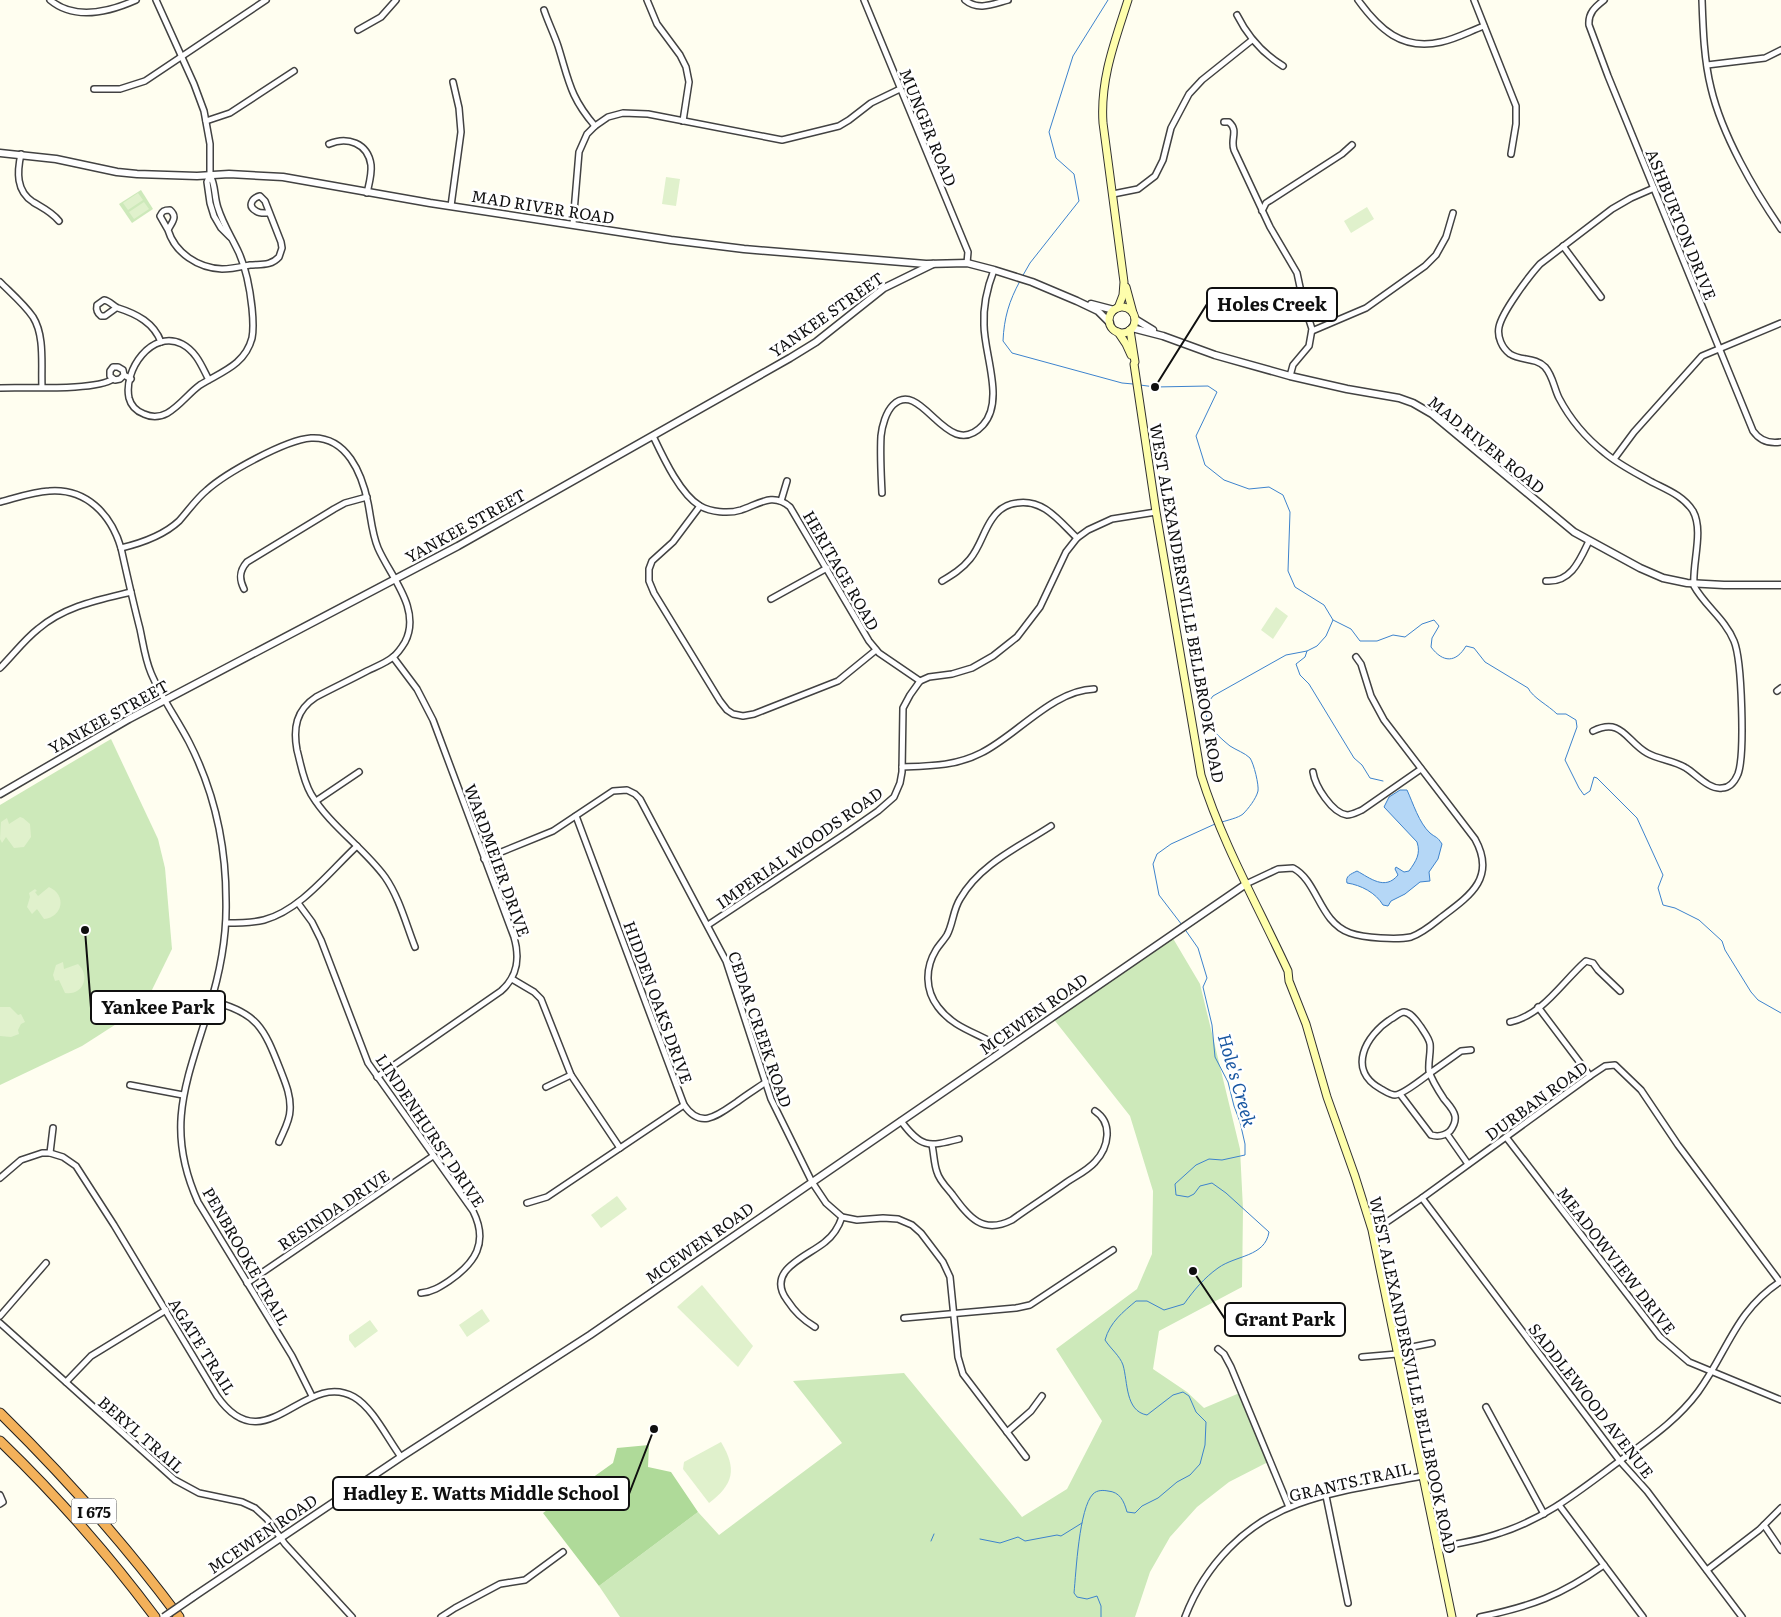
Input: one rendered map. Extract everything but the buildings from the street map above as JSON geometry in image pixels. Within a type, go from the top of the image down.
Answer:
[{"type":"highway","name":"I 675","points":[[0,1412],[99,1518],[180,1617]]},
{"type":"highway","name":"I 675","points":[[0,1441],[24,1464],[90,1537],[155,1617]]},
{"type":"main road","points":[[1128,0],[1108,66],[1102,97],[1103,123],[1124,282],[1134,316]]},
{"type":"main road","points":[[1110,323],[1110,315],[1116,309],[1123,295],[1124,282]]},
{"type":"main road","points":[[1116,309],[1128,308],[1134,316]]},
{"type":"main road","name":"WEST ALEXANDERSVILLE BELLBROOK ROAD","points":[[1134,316],[1131,329],[1136,362],[1134,364]]},
{"type":"main road","name":"WEST ALEXANDERSVILLE BELLBROOK ROAD","points":[[1110,323],[1126,344],[1134,364],[1156,512],[1198,762],[1205,787],[1224,836],[1284,964],[1302,1011],[1324,1088],[1372,1230],[1452,1617]]},
{"type":"main road","points":[[1118,332],[1131,329]]},
{"type":"street","points":[[50,0],[61,7],[89,13],[116,8],[136,0]]},
{"type":"street","points":[[156,0],[200,98],[210,144],[210,175],[214,183],[218,208],[244,266],[250,286],[253,329],[250,343],[234,366],[192,391],[171,412],[156,417],[144,414],[132,405],[128,390],[135,366],[144,352],[161,342],[178,343],[188,348],[198,358],[209,380]]},
{"type":"street","points":[[94,89],[120,90],[138,84],[181,57],[257,2],[266,0]]},
{"type":"street","points":[[358,30],[381,17],[396,0]]},
{"type":"street","points":[[647,0],[661,32],[680,55],[686,66],[689,82],[683,122]]},
{"type":"street","name":"MUNGER ROAD","points":[[864,0],[968,252],[967,263]]},
{"type":"street","points":[[965,0],[969,4],[979,7],[1008,0]]},
{"type":"street","points":[[1358,0],[1382,28],[1395,37],[1407,42],[1427,44],[1441,42],[1484,26]]},
{"type":"street","points":[[1474,0],[1516,106],[1516,124],[1511,154]]},
{"type":"street","name":"ASHBURTON DRIVE","points":[[1604,0],[1595,6],[1590,14],[1588,20],[1590,31],[1756,435],[1769,443],[1781,442]]},
{"type":"street","points":[[1702,0],[1707,65],[1714,101],[1723,126],[1758,195],[1781,229]]},
{"type":"street","points":[[544,10],[554,35],[571,91],[582,112],[595,126]]},
{"type":"street","points":[[1237,15],[1252,40],[1266,54],[1283,66]]},
{"type":"street","points":[[1113,194],[1138,189],[1155,176],[1164,160],[1171,128],[1189,94],[1202,80],[1252,40]]},
{"type":"street","points":[[1707,65],[1765,58],[1781,50]]},
{"type":"street","points":[[206,121],[230,113],[294,71]]},
{"type":"street","points":[[451,206],[461,132],[459,108],[452,82]]},
{"type":"street","points":[[574,224],[579,152],[584,139],[595,126],[615,114],[632,112],[782,140],[839,126],[871,103],[900,89]]},
{"type":"street","points":[[1224,122],[1230,122],[1235,130],[1232,145],[1277,241],[1297,273],[1312,331],[1309,346],[1293,365],[1290,376]]},
{"type":"street","points":[[329,144],[339,140],[350,140],[359,144],[365,150],[371,172],[367,193]]},
{"type":"street","points":[[1262,211],[1266,203],[1342,154],[1352,145]]},
{"type":"street","name":"MAD RIVER ROAD","points":[[0,152],[56,159],[117,172],[152,175],[268,175],[367,193],[671,240],[744,249],[934,264],[967,263],[1015,276],[1077,301],[1116,309]]},
{"type":"street","points":[[21,154],[18,176],[21,188],[28,198],[51,212],[59,222]]},
{"type":"street","points":[[1593,730],[1610,726],[1621,729],[1646,752],[1685,767],[1715,788],[1723,788],[1734,781],[1738,772],[1741,754],[1737,652],[1730,633],[1716,612],[1699,594],[1694,583],[1697,528],[1692,510],[1678,496],[1614,459],[1594,444],[1568,414],[1545,368],[1537,362],[1508,353],[1501,344],[1498,332],[1505,314],[1533,272],[1549,256],[1612,209],[1654,188]]},
{"type":"street","points":[[168,230],[172,241],[178,248],[199,264],[221,269],[267,264],[277,260],[281,254],[281,242],[269,213]]},
{"type":"street","points":[[1312,331],[1351,315],[1376,302],[1430,262],[1446,237],[1454,214]]},
{"type":"street","points":[[1563,246],[1601,297]]},
{"type":"street","name":"YANKEE STREET","points":[[0,794],[165,699],[395,580],[802,352],[884,288],[934,264]]},
{"type":"street","points":[[882,493],[882,431],[888,413],[894,404],[902,400],[915,402],[950,432],[962,436],[976,431],[987,419],[992,406],[993,390],[984,334],[984,311],[985,298],[994,270]]},
{"type":"street","points":[[0,282],[28,311],[36,323],[40,337],[42,387]]},
{"type":"street","name":"MAD RIVER ROAD","points":[[1077,301],[1079,304],[1098,311],[1110,323]]},
{"type":"street","points":[[116,308],[122,308],[149,323],[161,342]]},
{"type":"street","name":"MAD RIVER ROAD","points":[[1134,316],[1144,326],[1163,336],[1215,355],[1347,390],[1390,396],[1419,406],[1432,414],[1558,520],[1589,541],[1654,574],[1677,581],[1694,583],[1781,585]]},
{"type":"street","points":[[1614,459],[1622,446],[1698,360],[1707,353],[1781,323]]},
{"type":"street","name":"MAD RIVER ROAD","points":[[1131,329],[1163,336]]},
{"type":"street","points":[[112,379],[111,369],[116,366],[123,370],[124,376]]},
{"type":"street","points":[[124,376],[130,379]]},
{"type":"street","points":[[0,388],[91,386],[106,383],[112,379],[118,380],[124,376]]},
{"type":"street","points":[[653,436],[683,490],[700,506],[709,510],[733,512],[770,499],[781,500],[786,481]]},
{"type":"street","points":[[121,548],[145,542],[166,531],[179,521],[214,484],[266,454],[304,439],[328,440],[344,450],[352,460],[367,497],[375,538],[407,605],[410,625],[404,643],[393,657],[316,697],[307,704],[300,713],[295,725],[295,738],[304,777],[316,801],[326,815],[379,869],[391,887],[415,947]]},
{"type":"street","name":"PENBROOKE TRAIL","points":[[0,502],[41,492],[58,491],[74,494],[88,500],[101,511],[112,525],[121,548],[150,669],[193,750],[215,812],[225,872],[226,922],[222,953],[211,1001],[183,1095],[181,1140],[188,1177],[206,1215],[292,1356],[312,1396]]},
{"type":"street","points":[[244,589],[241,584],[240,574],[247,562],[345,503],[367,497]]},
{"type":"street","name":"HERITAGE ROAD","points":[[781,500],[794,511],[864,633],[876,650],[891,663],[920,681]]},
{"type":"street","points":[[942,581],[968,562],[977,549],[993,517],[1008,505],[1025,502],[1045,508],[1077,538]]},
{"type":"street","points":[[700,506],[673,542],[652,562],[649,569],[649,581],[654,594],[720,702],[727,710],[738,715],[754,714],[831,685],[876,650]]},
{"type":"street","points":[[920,681],[972,668],[993,656],[1017,637],[1040,607],[1058,565],[1066,552],[1077,538],[1088,530],[1104,522],[1156,512]]},
{"type":"street","points":[[1546,581],[1558,580],[1569,575],[1589,541]]},
{"type":"street","points":[[771,599],[827,568]]},
{"type":"street","points":[[0,668],[37,629],[68,610],[85,603],[131,592]]},
{"type":"street","name":"WARDMEIER DRIVE","points":[[393,657],[417,689],[432,720],[517,946],[518,960],[512,979]]},
{"type":"street","points":[[1246,884],[1278,869],[1293,868],[1304,877],[1333,922],[1349,933],[1362,936],[1400,938],[1416,935],[1423,931],[1472,893],[1479,881],[1482,866],[1481,852],[1475,838],[1375,706],[1356,657]]},
{"type":"street","name":"IMPERIAL WOODS ROAD","points":[[708,925],[878,811],[890,801],[902,778],[903,708],[920,681]]},
{"type":"street","points":[[902,767],[931,766],[964,760],[991,748],[1056,702],[1080,690],[1094,689]]},
{"type":"street","points":[[1314,772],[1318,787],[1332,806],[1340,812],[1352,814],[1362,810],[1421,769]]},
{"type":"street","points":[[316,801],[359,772]]},
{"type":"street","name":"CEDAR CREEK ROAD","points":[[484,859],[545,835],[613,791],[622,789],[635,794],[644,804],[708,925],[731,974],[780,1119],[812,1182],[826,1203],[842,1216]]},
{"type":"street","name":"HIDDEN OAKS DRIVE","points":[[576,816],[684,1105],[692,1114],[698,1117],[712,1117],[766,1082]]},
{"type":"street","points":[[1004,1050],[957,1025],[947,1017],[937,1006],[929,992],[928,971],[931,960],[948,934],[955,908],[970,885],[989,866],[1051,826]]},
{"type":"street","points":[[226,922],[242,923],[264,920],[281,914],[298,903],[357,846]]},
{"type":"street","name":"MCEWEN ROAD","points":[[164,1617],[401,1456],[590,1335],[1246,884]]},
{"type":"street","name":"LINDENHURST DRIVE","points":[[298,903],[312,922],[321,940],[362,1049],[377,1077],[473,1212],[480,1231],[475,1257],[463,1271],[437,1289],[420,1293]]},
{"type":"street","points":[[1510,1022],[1523,1018],[1538,1007],[1566,984],[1586,961],[1593,962],[1598,970],[1620,991]]},
{"type":"street","points":[[377,1077],[502,991],[512,979],[534,992],[541,999],[571,1075],[620,1148]]},
{"type":"street","points":[[211,1001],[242,1011],[257,1023],[267,1036],[290,1101],[290,1116],[279,1142]]},
{"type":"street","points":[[1538,1007],[1590,1076]]},
{"type":"street","points":[[1400,1094],[1428,1133],[1434,1136],[1447,1134],[1454,1125],[1455,1117],[1436,1087],[1430,1073],[1428,1065],[1430,1041],[1413,1016],[1401,1013],[1372,1034],[1365,1045],[1363,1056],[1365,1074],[1372,1083],[1391,1094],[1400,1094],[1430,1073],[1461,1051],[1470,1050]]},
{"type":"street","name":"DURBAN ROAD","points":[[1372,1230],[1422,1198],[1590,1076],[1605,1066],[1615,1065],[1641,1090],[1678,1145],[1780,1282]]},
{"type":"street","points":[[546,1087],[571,1075]]},
{"type":"street","points":[[130,1085],[183,1095]]},
{"type":"street","points":[[527,1203],[547,1197],[684,1105]]},
{"type":"street","points":[[932,1145],[938,1174],[966,1213],[981,1224],[999,1225],[1012,1220],[1097,1160],[1105,1144],[1107,1129],[1106,1121],[1102,1115],[1095,1111]]},
{"type":"street","points":[[901,1121],[914,1137],[932,1145],[959,1139]]},
{"type":"street","points":[[0,1178],[15,1164],[28,1157],[50,1153],[53,1128]]},
{"type":"street","points":[[1447,1134],[1468,1164]]},
{"type":"street","name":"MEADOWVIEW DRIVE","points":[[1506,1137],[1660,1337],[1683,1358],[1781,1400]]},
{"type":"street","name":"AGATE TRAIL","points":[[50,1153],[71,1161],[80,1170],[222,1402],[238,1416],[255,1421],[268,1420],[287,1412],[312,1396],[325,1392],[338,1392],[352,1396],[370,1411],[401,1456]]},
{"type":"street","name":"RESINDA DRIVE","points":[[247,1283],[433,1156]]},
{"type":"street","name":"SADDLEWOOD AVENUE","points":[[1422,1198],[1620,1461],[1646,1491],[1742,1617]]},
{"type":"street","points":[[815,1327],[804,1321],[796,1313],[783,1295],[781,1281],[787,1269],[829,1239],[838,1227],[842,1216],[857,1220],[898,1219],[917,1229],[948,1271],[958,1357],[963,1374],[1026,1457]]},
{"type":"street","points":[[904,1318],[1016,1308],[1030,1305],[1113,1250]]},
{"type":"street","points":[[0,1316],[46,1263]]},
{"type":"street","points":[[1437,1547],[1501,1533],[1544,1514],[1620,1461],[1680,1414],[1712,1372],[1743,1316],[1763,1295],[1780,1282]]},
{"type":"street","points":[[66,1382],[91,1356],[166,1310]]},
{"type":"street","name":"BERYL TRAIL","points":[[0,1323],[175,1480],[199,1493],[248,1504],[262,1514],[280,1537],[352,1617]]},
{"type":"street","points":[[1362,1357],[1397,1352],[1432,1343]]},
{"type":"street","points":[[1218,1349],[1224,1354],[1231,1367],[1289,1507]]},
{"type":"street","points":[[1007,1432],[1032,1411],[1042,1396]]},
{"type":"street","points":[[1486,1407],[1544,1514]]},
{"type":"street","name":"GRANTS TRAIL","points":[[1185,1617],[1195,1594],[1212,1567],[1248,1530],[1269,1517],[1289,1507],[1326,1496],[1422,1476]]},
{"type":"street","points":[[0,1495],[3,1502],[0,1504]]},
{"type":"street","points":[[1326,1496],[1348,1603]]},
{"type":"street","points":[[1559,1505],[1643,1617]]},
{"type":"street","points":[[1707,1570],[1764,1525],[1781,1508]]},
{"type":"street","points":[[1764,1525],[1781,1550]]},
{"type":"street","points":[[441,1617],[454,1608],[500,1584],[525,1580],[562,1552]]},
{"type":"street","points":[[1480,1617],[1518,1609],[1549,1598],[1580,1582],[1604,1564]]},
{"type":"green space","points":[[666,177],[680,179],[676,206],[662,204]]},
{"type":"green space","points":[[141,190],[153,209],[132,223],[119,204]]},
{"type":"green space","points":[[138,193],[143,200],[128,210],[123,203]]},
{"type":"green space","points":[[144,202],[149,209],[134,219],[129,212]]},
{"type":"green space","points":[[1367,207],[1374,219],[1351,233],[1344,221]]},
{"type":"green space","points":[[1276,607],[1288,616],[1273,639],[1261,630]]},
{"type":"green space","points":[[111,739],[158,839],[165,868],[172,949],[148,998],[121,1021],[82,1046],[0,1085],[0,805]]},
{"type":"green space","points":[[20,817],[30,824],[31,837],[24,847],[14,848],[6,837],[2,843],[0,839],[1,822],[7,818],[9,824]]},
{"type":"green space","points":[[49,887],[58,895],[60,905],[59,910],[55,914],[44,919],[37,909],[32,914],[27,907],[30,897],[29,893],[35,889],[38,896]]},
{"type":"green space","points":[[1171,935],[1200,984],[1240,1149],[1243,1209],[1242,1287],[1159,1331],[1153,1369],[1187,1392],[1204,1408],[1242,1392],[1270,1461],[1229,1482],[1197,1507],[1170,1537],[1150,1572],[1135,1617],[620,1617],[599,1586],[698,1512],[719,1535],[842,1443],[793,1381],[904,1373],[1022,1517],[1067,1489],[1102,1421],[1056,1349],[1137,1289],[1152,1254],[1153,1191],[1130,1116],[1052,1017]]},
{"type":"green space","points":[[63,962],[64,969],[78,964],[84,974],[83,984],[71,993],[65,993],[59,980],[55,981],[53,975],[56,965]]},
{"type":"green space","points":[[0,1007],[10,1007],[18,1015],[21,1014],[25,1022],[21,1024],[18,1030],[19,1034],[11,1037],[0,1036]]},
{"type":"green space","points":[[617,1196],[627,1209],[601,1228],[591,1215]]},
{"type":"green space","points":[[702,1285],[753,1346],[738,1367],[677,1307]]},
{"type":"green space","points":[[482,1309],[490,1321],[467,1337],[459,1325]]},
{"type":"green space","points":[[370,1320],[378,1331],[355,1348],[349,1340],[349,1335]]},
{"type":"green space","points":[[721,1442],[729,1460],[730,1476],[724,1489],[709,1503],[683,1469],[684,1462]]},
{"type":"green space","points":[[649,1445],[648,1467],[671,1472],[698,1512],[599,1586],[543,1513],[613,1463],[617,1448]]},
{"type":"water","points":[[1400,790],[1407,790],[1426,829],[1438,838],[1442,844],[1438,859],[1429,872],[1430,881],[1420,882],[1405,894],[1391,901],[1388,906],[1383,905],[1368,890],[1347,883],[1347,879],[1357,871],[1372,880],[1383,883],[1388,882],[1398,875],[1396,867],[1404,872],[1409,871],[1414,864],[1418,854],[1417,842],[1384,807],[1389,797]]},
{"type":"waterway","points":[[1022,277],[1030,263],[1079,201],[1074,174],[1056,158],[1049,132],[1073,56],[1108,0]]},
{"type":"waterway","points":[[1020,281],[1006,317],[1003,341],[1012,353],[1122,383],[1133,384]]},
{"type":"waterway","points":[[1140,385],[1155,387],[1208,386],[1217,392],[1196,436],[1205,465],[1224,480],[1249,489],[1269,487],[1283,495],[1290,512],[1288,571],[1295,587],[1324,605],[1333,620],[1326,636],[1317,646],[1307,651],[1286,655],[1213,696],[1208,703],[1206,710],[1209,724],[1230,746],[1250,758],[1255,769],[1258,784],[1257,794],[1245,812],[1238,817],[1222,822]]},
{"type":"waterway","points":[[1333,620],[1351,629],[1360,641],[1377,641],[1393,635],[1405,637],[1422,624],[1434,620],[1439,626],[1432,638],[1431,647],[1440,656],[1449,659],[1454,658],[1466,646],[1474,648],[1485,662],[1528,688],[1533,695],[1557,714],[1566,714],[1576,720],[1577,727],[1565,760],[1579,788],[1584,795],[1590,791],[1594,777],[1597,778],[1637,818],[1663,875],[1658,888],[1663,905],[1675,908],[1699,920],[1722,941],[1725,950],[1751,992],[1758,1000],[1781,1013]]},
{"type":"waterway","points":[[1307,651],[1305,657],[1296,664],[1300,675],[1309,684],[1354,758],[1362,765],[1370,778],[1383,781]]},
{"type":"waterway","name":"Hole's Creek","points":[[1182,925],[1159,895],[1153,864],[1157,854],[1171,844],[1215,824]]},
{"type":"waterway","name":"Hole's Creek","points":[[1101,1617],[1101,1606],[1097,1596],[1087,1599],[1077,1597],[1074,1593],[1081,1526],[1088,1501],[1093,1494],[1102,1490],[1116,1493],[1121,1498],[1127,1512],[1135,1513],[1142,1506],[1158,1498],[1177,1482],[1190,1475],[1200,1464],[1205,1445],[1206,1422],[1196,1412],[1189,1396],[1183,1392],[1173,1395],[1147,1415],[1135,1408],[1129,1395],[1122,1362],[1105,1340],[1107,1334],[1118,1318],[1136,1301],[1147,1301],[1164,1310],[1184,1304],[1200,1284],[1218,1268],[1249,1255],[1262,1246],[1269,1232],[1226,1193],[1212,1183],[1200,1186],[1194,1194],[1188,1197],[1176,1195],[1175,1184],[1196,1165],[1209,1159],[1222,1160],[1245,1155],[1245,1144],[1240,1122],[1228,1082],[1215,1057],[1212,1025],[1203,987],[1207,978],[1198,948],[1184,928]]},
{"type":"waterway","points":[[980,1539],[1000,1543],[1018,1537],[1025,1541],[1057,1535],[1061,1536],[1082,1523]]},
{"type":"waterway","points":[[931,1541],[934,1534]]},
{"type":"place","name":"Holes Creek","points":[[1155,387]]},
{"type":"place","name":"Yankee Park","points":[[85,930]]},
{"type":"place","name":"Grant Park","points":[[1193,1271]]},
{"type":"place","name":"Hadley E. Watts Middle School","points":[[654,1429]]}]
